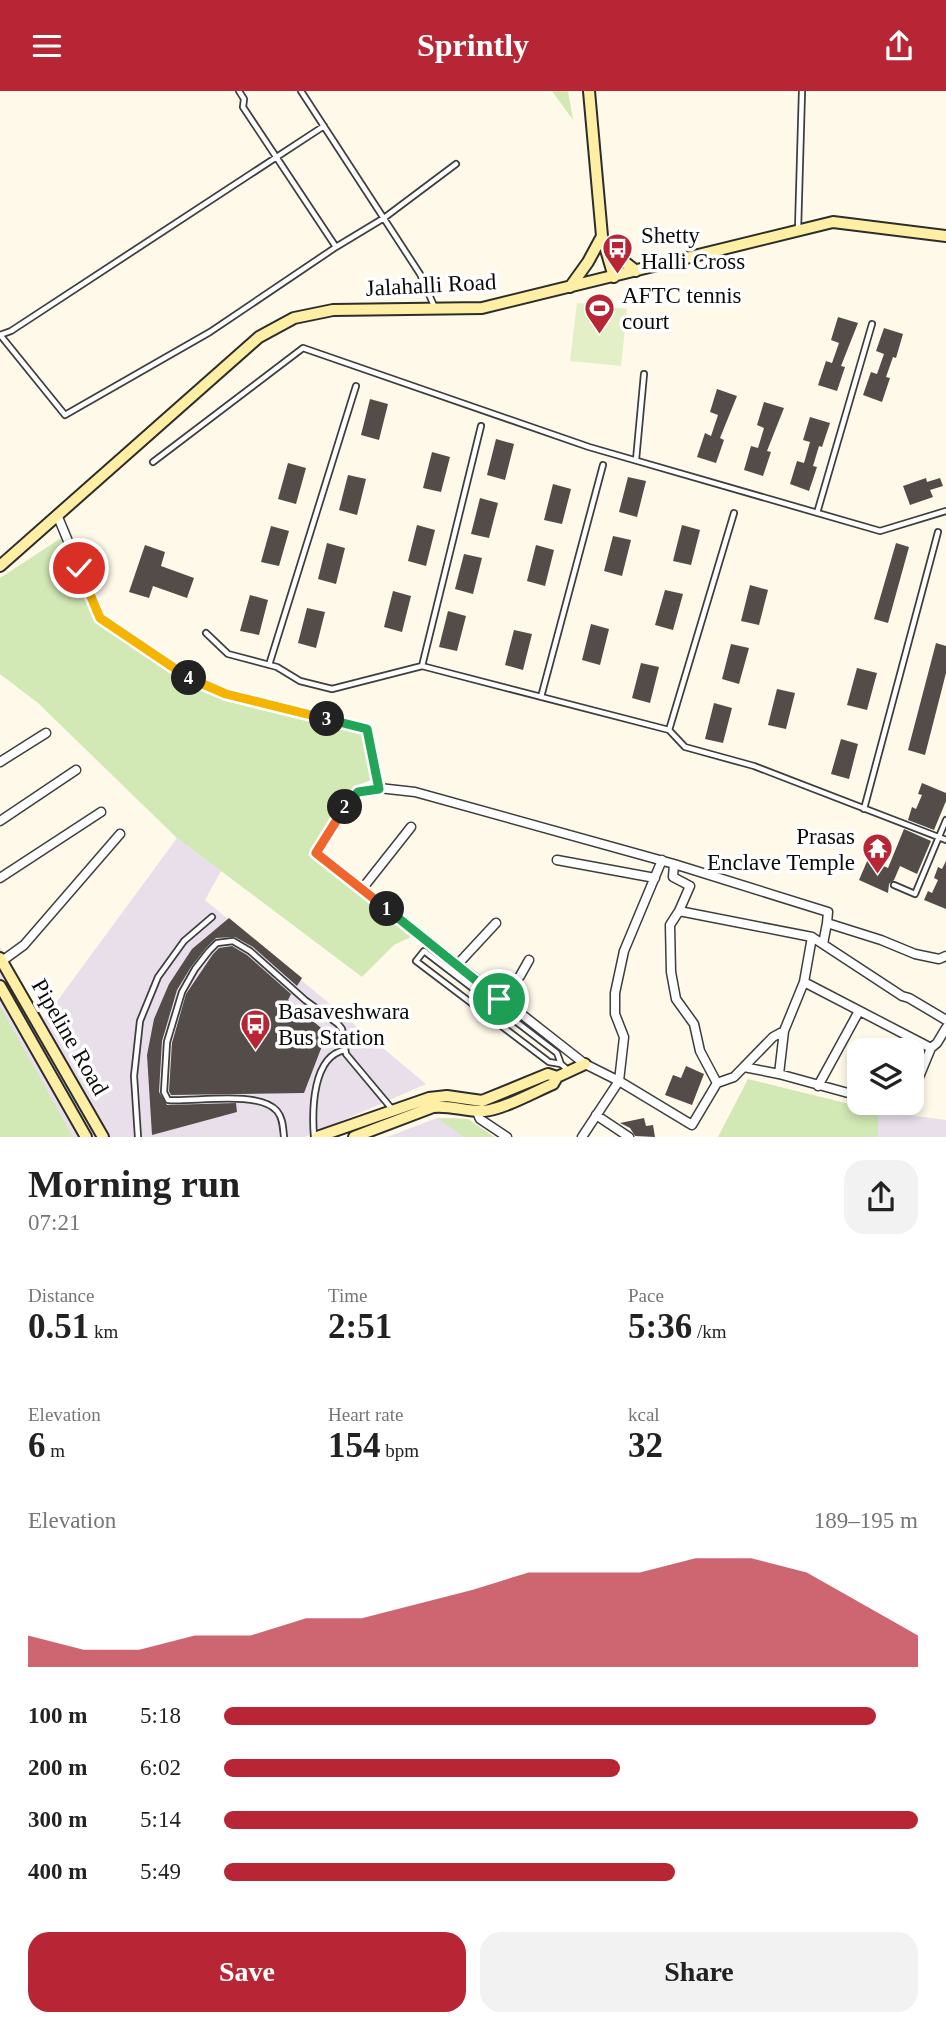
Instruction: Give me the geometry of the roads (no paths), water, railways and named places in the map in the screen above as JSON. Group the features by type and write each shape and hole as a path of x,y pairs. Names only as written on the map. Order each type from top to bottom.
{"main road":[{"path":"589,91 602,236 614,277"},
{"name":"Jalahalli Road","path":"0,566 259,337 294,318 333,310 482,308 833,222 946,236"},
{"path":"570,287 602,236"},
{"path":"607,248 636,271"},
{"name":"Pipeline Road","path":"1,960 103,1137"},
{"name":"Pipeline Road","path":"0,986 86,1137"},
{"path":"354,1137 433,1107 475,1106 548,1074 557,1077 566,1067 585,1064"},
{"path":"315,1137 438,1096 475,1106"}],"street":[{"path":"58,517 100,618 186,677 226,694 367,729 379,789"},
{"path":"0,762 46,733"},
{"path":"0,821 76,770"},
{"path":"784,1031 773,1037 734,1077 717,1083 692,1125 585,1064 316,853 350,797 358,792 379,789 415,792 662,860 828,912 823,944"},
{"path":"0,878 101,812"},
{"path":"362,889 411,827"},
{"path":"1,960 24,945 120,834"},
{"path":"557,860 655,878"},
{"path":"582,1137 619,1081 624,1037 615,1014 615,993 624,951 662,860"},
{"path":"674,864 673,877 690,885 670,925 671,972 676,999 694,1024 700,1051 717,1083"},
{"path":"679,911 812,937 902,996 909,997 946,1020"},
{"path":"457,965 496,923"},
{"path":"827,923 915,954 939,959 946,956"},
{"path":"779,1074 784,1031 804,982 812,937"},
{"path":"499,999 520,977 529,960"},
{"path":"804,982 931,1048"},
{"path":"818,1086 859,1011"},
{"path":"924,1065 931,1048 946,1028"},
{"path":"744,1067 847,1093"},
{"path":"475,1106 480,1119 507,1137"},
{"path":"596,1115 629,1137"}],"lane":[{"path":"239,91 244,99 243,107 336,247"},
{"path":"301,91 420,274 435,309"},
{"path":"798,230 802,91"},
{"path":"324,126 11,331 0,335 65,415 210,332 384,218 456,164"},
{"path":"817,513 872,324"},
{"path":"153,462 303,348 589,447 880,531 946,511"},
{"path":"636,460 644,375"},
{"path":"269,665 356,386"},
{"path":"422,666 481,426"},
{"path":"541,697 603,465"},
{"path":"669,730 734,513"},
{"path":"864,809 938,533"},
{"path":"206,633 228,654 269,665 300,681 332,689 422,666 669,730 685,747 754,766 946,840"},
{"path":"894,885 915,894 946,820"},
{"path":"138,1137 134,1076 140,1021 158,977 184,941 212,916"},
{"path":"284,1137 282,1119 270,1104 229,1097 168,1100 164,1092 167,1042 182,992 195,969 217,943 233,941 241,944 305,1000 338,1024 344,1035 349,1059 393,1110"},
{"path":"424,951 557,1053 566,1067 549,1062 416,961 424,951"},
{"path":"315,1137 312,1113 319,1077 329,1057 345,1050"}],"place":[{"name":"Shetty Halli Cross","path":"618,275"},
{"name":"AFTC tennis court","path":"599,335"},
{"name":"Prasas Enclave Temple","path":"878,876"},
{"name":"Basaveshwara Bus Station","path":"255,1051"}]}
